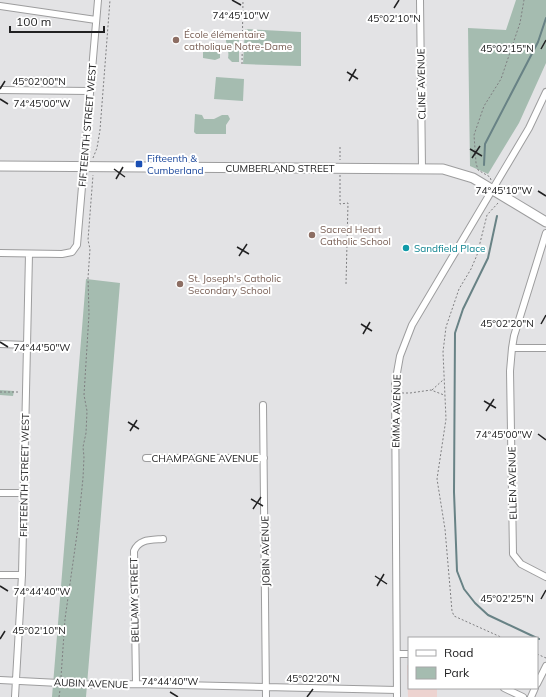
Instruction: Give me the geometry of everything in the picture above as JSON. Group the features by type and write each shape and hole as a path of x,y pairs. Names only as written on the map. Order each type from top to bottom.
{"street":[{"path":"9,0 9,7"},
{"name":"FIFTEENTH STREET WEST","path":"14,697 22,576 29,254 62,254 72,252 77,245 98,0"},
{"name":"CLINE AVENUE","path":"420,0 422,168"},
{"path":"0,6 96,20"},
{"path":"0,90 90,91"},
{"name":"EMMA AVENUE","path":"397,697 398,654 395,392 398,365 409,331 529,128 546,92"},
{"name":"CUMBERLAND STREET","path":"0,166 443,169 473,178 546,222"},
{"name":"ELLEN AVENUE","path":"546,233 514,336 510,371 514,554 521,564 546,577"},
{"path":"0,253 29,254"},
{"path":"0,344 27,345"},
{"path":"512,348 546,348"},
{"name":"JOBIN AVENUE","path":"263,406 266,697"},
{"name":"CHAMPAGNE AVENUE","path":"146,458 264,458"},
{"path":"0,493 23,493"},
{"name":"BELLAMY STREET","path":"136,684 134,551 136,545 144,541 163,539"},
{"path":"0,575 22,576"},
{"path":"398,654 408,654"},
{"path":"538,682 546,666"},
{"name":"AUBIN AVENUE","path":"0,680 99,685 136,684 397,690"},
{"path":"506,689 524,697"}],"path":[{"path":"59,697 65,619 81,492 84,457 83,447 86,433 87,411 84,395 90,314 88,278 90,249 88,240 94,166 93,158 98,143 102,120 110,0"},
{"path":"242,64 243,0"},
{"path":"493,189 490,177 478,170 474,135 484,106 501,79 520,23 524,0"},
{"path":"340,147 340,204 348,203 346,284"},
{"path":"499,201 487,215 477,255 471,269 459,289 446,327 442,352 446,419 437,479 444,529 452,611 454,616 501,637"},
{"path":"431,390 444,380"},
{"path":"395,392 410,393 431,390 445,395"},
{"path":"0,392 26,392"}],"shaded area":[{"path":"407,665 408,689 437,689 437,697 408,697"}],"green space":[{"path":"516,0 546,0 546,63 519,123 488,174 470,166 468,28 506,30"},
{"path":"245,29 301,32 301,66 243,64"},
{"path":"226,33 239,35 239,62 232,62 228,58"},
{"path":"212,51 220,53 220,58 215,60 203,58 203,52"},
{"path":"216,77 244,79 243,101 214,99"},
{"path":"195,114 202,115 204,119 214,119 222,115 228,115 230,119 226,125 226,134 196,134 194,132"},
{"path":"86,279 120,283 86,697 52,697"},
{"path":"0,390 14,391 13,396 0,395"}],"waterway":[{"path":"484,165 485,144 538,42 546,18"},
{"path":"497,216 488,258 463,309 455,333 454,492 457,571 464,589 475,603 488,615 535,637"}],"place":[{"name":"École élémentaire catholique Notre-Dame","path":"176,40"},
{"name":"Fifteenth & Cumberland","path":"139,164"},
{"name":"Sacred Heart Catholic School","path":"312,235"},
{"name":"Sandfield Place","path":"406,248"},
{"name":"St. Joseph's Catholic Secondary School","path":"180,284"}]}
